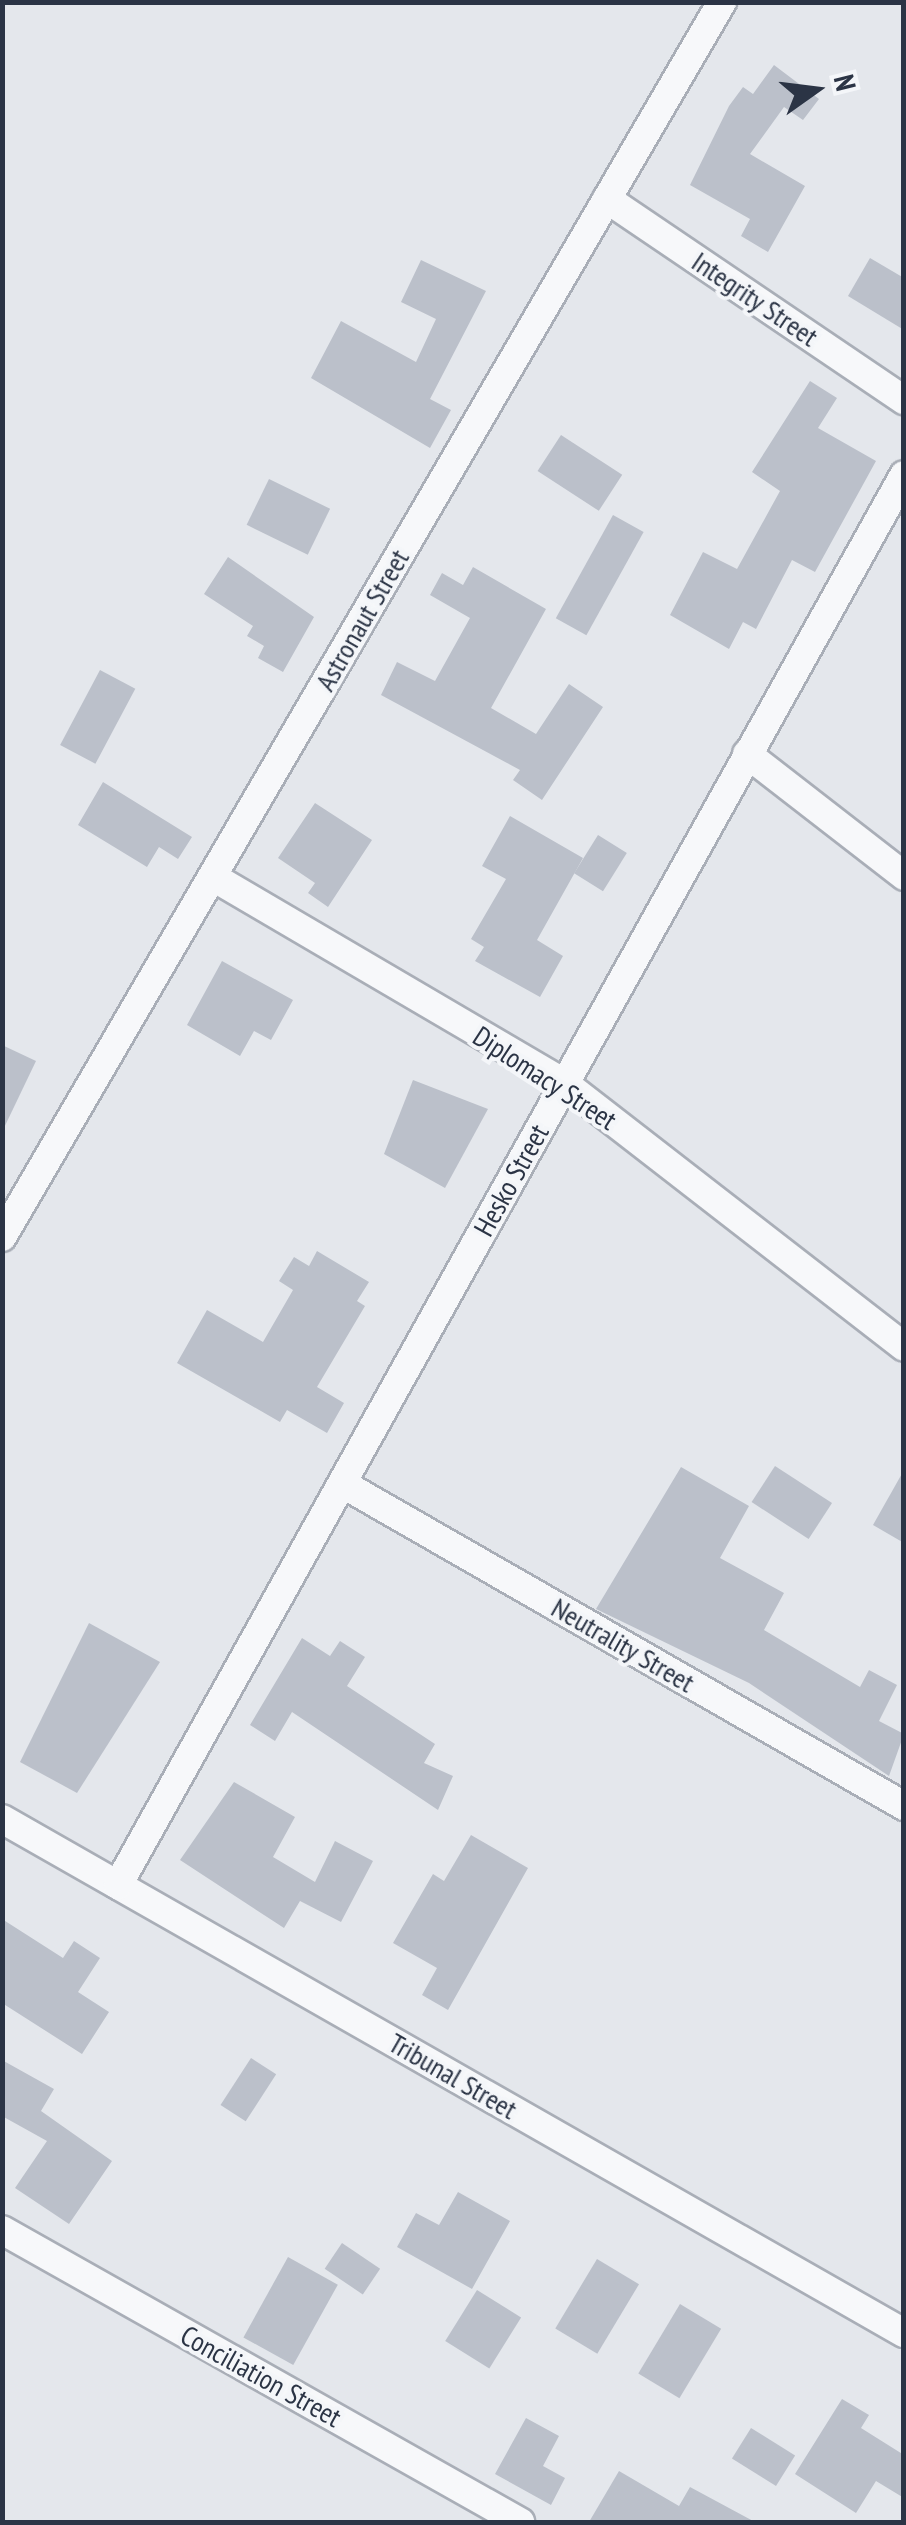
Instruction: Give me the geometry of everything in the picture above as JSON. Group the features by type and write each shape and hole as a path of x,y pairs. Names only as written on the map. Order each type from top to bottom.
{"street":[{"name":"Astronaut Street","path":"2,1238 722,2"},
{"name":"Integrity Street","path":"607,198 904,400"},
{"name":"Hesko Street","path":"118,1885 904,475"},
{"path":"747,754 904,876"},
{"name":"Diplomacy Street","path":"213,877 564,1083 904,1347"},
{"name":"Neutrality Street","path":"343,1484 904,1806"},
{"name":"Tribunal Street","path":"2,1820 904,2333"},
{"name":"Conciliation Street","path":"2,2230 520,2522"}],"building":[{"path":"774,65 819,99 803,120 784,107 750,154 805,186 768,252 741,236 750,219 690,185 729,106 743,87 753,94"},
{"path":"870,258 904,278 904,330 848,296"},
{"path":"421,260 486,291 430,399 451,410 430,448 311,378 341,321 416,362 436,319 401,302"},
{"path":"810,381 837,398 818,428 876,461 815,572 792,560 756,629 743,622 729,649 670,615 703,552 737,569 780,491 752,472"},
{"path":"561,435 622,475 599,511 538,471"},
{"path":"269,479 330,509 308,555 247,525"},
{"path":"613,515 644,532 586,635 556,618"},
{"path":"228,557 314,617 283,672 258,658 264,646 247,636 253,626 204,594"},
{"path":"473,567 546,609 491,708 536,734 569,684 603,707 542,800 513,780 520,770 381,695 397,662 435,681 470,618 430,595 442,573 463,585"},
{"path":"100,670 135,689 95,764 60,745"},
{"path":"103,782 192,837 178,859 159,847 147,867 78,825"},
{"path":"315,803 372,840 328,907 308,893 315,883 278,858"},
{"path":"510,816 583,858 537,940 563,956 540,997 475,961 484,947 471,939 506,879 482,866"},
{"path":"598,835 627,853 603,891 574,873"},
{"path":"222,961 293,1000 271,1040 254,1031 240,1056 187,1025"},
{"path":"2,1045 36,1061 2,1132"},
{"path":"413,1080 488,1109 445,1188 384,1154"},
{"path":"317,1251 369,1282 357,1301 365,1306 317,1387 344,1403 327,1433 287,1410 280,1422 177,1363 207,1310 263,1342 293,1290 279,1281 294,1257 309,1266"},
{"path":"775,1466 832,1503 809,1539 752,1502"},
{"path":"681,1467 749,1506 720,1558 784,1593 764,1630 860,1687 869,1670 897,1685 879,1721 904,1734 889,1776 749,1683 596,1609"},
{"path":"904,1470 904,1543 873,1525"},
{"path":"89,1623 160,1662 77,1793 20,1762"},
{"path":"302,1638 330,1656 340,1641 365,1657 347,1686 435,1744 424,1763 453,1776 438,1810 292,1712 275,1741 250,1725"},
{"path":"234,1782 295,1817 273,1857 315,1882 335,1841 373,1861 341,1922 300,1901 284,1928 180,1860"},
{"path":"471,1835 528,1868 448,2010 422,1995 437,1968 393,1943 433,1874 444,1881"},
{"path":"2,1919 63,1958 74,1941 100,1958 78,1992 109,2012 82,2054 2,2003"},
{"path":"251,2058 276,2074 246,2121 221,2105"},
{"path":"2,2060 54,2089 41,2111 112,2161 69,2224 15,2188 47,2141 2,2116"},
{"path":"458,2192 510,2221 472,2289 397,2247 416,2213 439,2225"},
{"path":"342,2243 380,2269 363,2294 325,2269"},
{"path":"288,2257 338,2285 293,2365 243,2337"},
{"path":"597,2259 639,2284 597,2354 555,2328"},
{"path":"477,2290 521,2318 489,2368 445,2341"},
{"path":"680,2304 721,2329 679,2398 638,2373"},
{"path":"842,2399 869,2415 861,2428 904,2455 904,2498 876,2481 856,2513 795,2474"},
{"path":"526,2418 559,2436 543,2466 565,2478 551,2505 495,2474"},
{"path":"751,2428 795,2456 776,2486 732,2459"},
{"path":"619,2471 679,2506 690,2487 755,2522 589,2522"}]}
